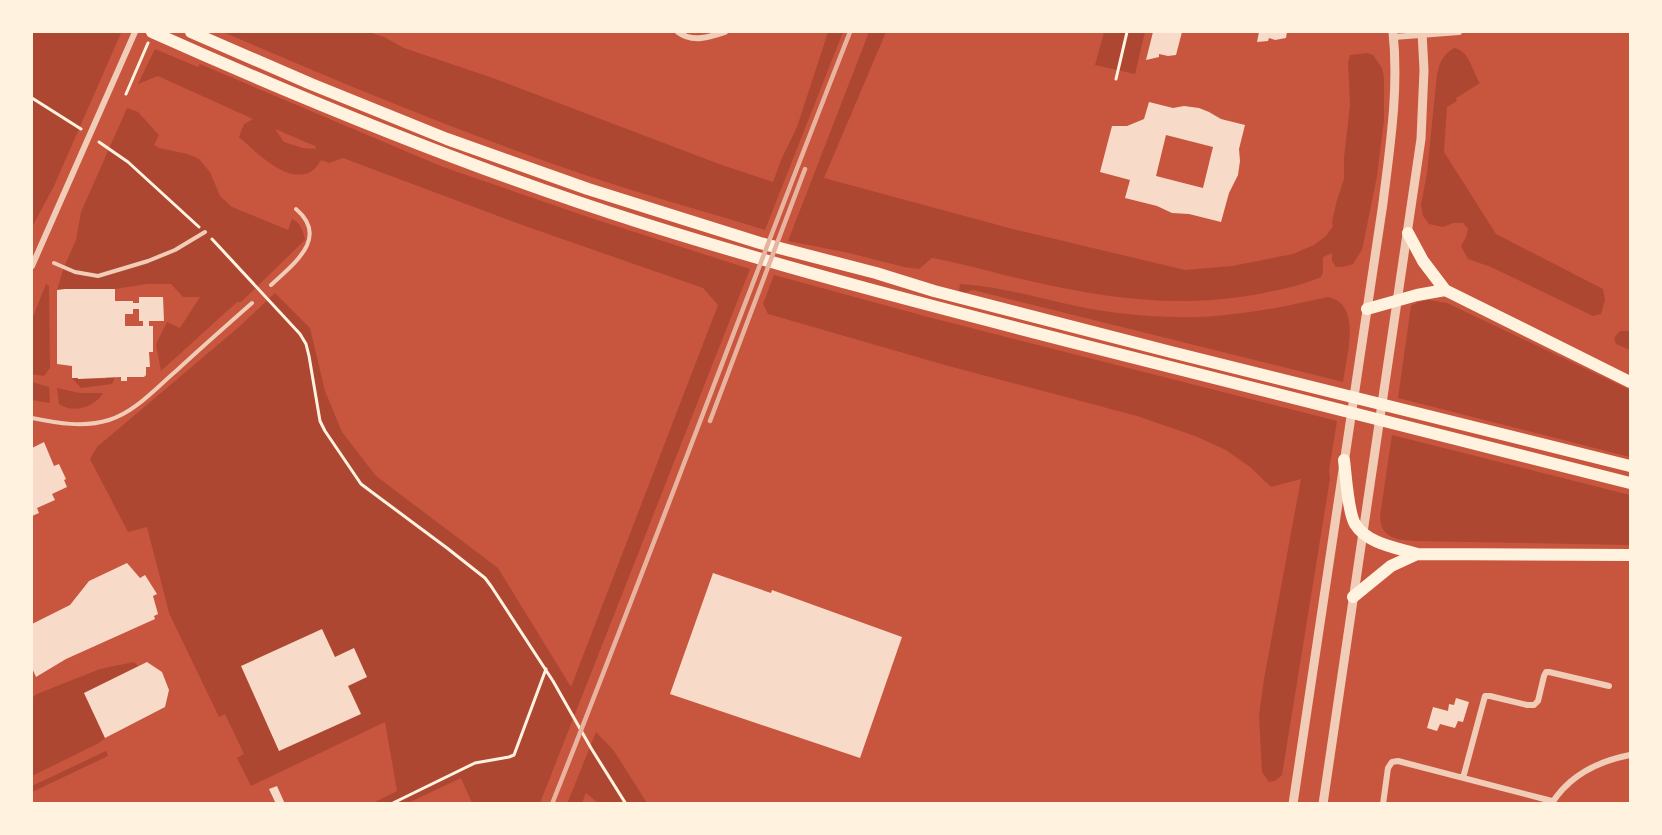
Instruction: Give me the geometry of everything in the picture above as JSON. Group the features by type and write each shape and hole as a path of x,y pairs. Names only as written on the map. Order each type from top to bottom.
{"highway":[{"path":"191,32 447,139 588,189 760,243 1127,341 1630,466"},
{"path":"151,36 441,153 653,227 762,260 1630,483"},
{"path":"1408,233 1423,261 1444,290 1630,382"},
{"path":"1367,309 1444,290"},
{"path":"1344,460 1354,524 1363,533 1381,543 1418,554 1630,555"},
{"path":"1353,597 1391,566 1418,554"}],"street":[{"path":"32,266 135,32"},
{"path":"678,32 684,37 706,38 725,32"},
{"path":"1293,804 1392,130 1394,34 1459,32"},
{"path":"1323,804 1421,139 1424,70 1422,33"},
{"path":"1463,778 1485,696 1534,705 1538,701 1546,672 1609,686"},
{"path":"1383,804 1388,768 1392,762 1398,761 1552,802 1584,771 1601,762 1630,755"}],"lane":[{"path":"271,285 297,259 309,242 310,232 306,220 296,209"},
{"path":"54,263 75,272 98,276 175,250 205,232"},
{"path":"32,418 80,425 99,423 121,415 155,389 252,303"}],"path":[{"path":"1116,79 1127,32"},
{"path":"126,94 151,36"},
{"path":"32,98 86,133"},
{"path":"94,139 128,162 205,232 300,334 306,344 320,421 361,484 484,578 491,586 546,669 626,804"},
{"path":"391,804 475,763 514,754 546,669"}],"shaded area":[{"path":"32,32 121,33 54,186 32,227"},
{"path":"223,32 368,32 384,37 404,48 490,77 719,164 773,182 797,127 828,32 843,32 765,230 544,161 360,90"},
{"path":"869,32 886,32 824,178 1009,228 1185,270 1232,266 1293,254 1314,245 1326,236 1333,226 1337,200 1344,179 1350,105 1348,62 1350,55 1367,53 1373,55 1382,68 1384,77 1384,120 1377,176 1362,250 1353,264 1343,267 1336,267 1332,261 1332,253 1323,257 1321,277 1293,286 1234,298 1175,301 1088,293 932,258 919,269 904,267 788,241"},
{"path":"1104,32 1145,32 1135,74 1095,65"},
{"path":"1454,48 1467,57 1480,83 1456,98 1457,101 1447,107 1444,152 1496,234 1603,289 1605,300 1601,314 1593,316 1491,267 1468,259 1461,246 1468,229 1463,223 1453,223 1443,227 1429,224 1423,216 1421,205 1427,173 1437,74 1442,59"},
{"path":"155,49 198,67 200,64 443,167 750,269 540,803 472,803 461,778 408,803 373,803 397,791 385,722 251,786 237,758 244,754 225,714 219,717 169,613 147,527 128,532 90,459 97,447 240,326 275,293 310,328 325,391 342,432 376,476 498,568 571,687 718,305 703,288 525,226 343,158 329,163 321,160 308,173 299,175 290,173 271,164 239,137 244,124 253,119 158,76 138,84","holes":["275,129 315,146 316,149 303,148 284,142"]},
{"path":"127,108 138,112 159,135 154,145 199,159 210,172 220,196 232,207 288,230 292,219 300,225 305,240 241,302 237,302 161,371 156,344 167,322 180,328 200,297 183,297 171,284 147,284 115,289 57,290 76,240 81,212"},
{"path":"774,275 928,317 1337,421 1329,470 1330,479 1282,775 1275,781 1269,782 1262,772 1259,716 1301,479 1271,487 1250,467 1226,450 1195,436 1137,416 945,365 768,314 763,304"},
{"path":"46,284 49,286 50,368 44,376 32,374 32,319"},
{"path":"960,284 1000,289 1098,310 1164,317 1253,312 1328,297 1339,302 1346,310 1349,321 1349,346 1343,382 973,290 964,293 959,291"},
{"path":"1429,300 1447,303 1630,390 1630,457 1398,398 1411,306"},
{"path":"1620,331 1630,331 1630,350 1616,344 1614,338"},
{"path":"106,377 115,377 112,384 81,388 72,378 106,379"},
{"path":"32,382 49,387 50,403 32,400"},
{"path":"57,388 80,393 103,393 95,402 77,409 59,404"},
{"path":"1392,435 1630,495 1630,545 1415,541 1391,536 1383,529 1380,516"},
{"path":"134,662 138,666 84,693 105,738 32,776 32,698 100,669"},
{"path":"596,732 614,751 647,803 598,803 586,793 582,803 567,804"},
{"path":"106,751 108,756 32,792 32,786"}],"building":[{"path":"1153,32 1182,32 1176,55 1159,54 1159,57 1146,60"},
{"path":"1259,32 1287,32 1286,38 1275,40 1269,38 1268,41 1257,42"},
{"path":"1149,102 1173,108 1184,106 1199,108 1221,119 1245,125 1239,149 1238,175 1229,193 1221,222 1189,214 1172,213 1157,206 1125,198 1130,180 1100,172 1112,126 1127,126 1144,119","holes":["1166,135 1213,147 1203,188 1156,176"]},
{"path":"115,289 115,301 133,301 133,303 139,303 139,297 163,297 164,321 149,321 149,326 153,326 153,352 149,352 150,367 146,367 146,375 127,377 127,381 121,381 121,377 78,379 72,378 72,366 57,364 57,290","holes":["133,309 139,309 139,321 143,321 143,326 125,326 125,314 133,314"]},
{"path":"44,442 54,466 59,464 67,487 52,494 55,500 37,508 39,513 32,516 32,448"},
{"path":"127,563 140,578 145,575 157,594 153,596 158,614 154,616 155,619 66,659 36,677 32,668 32,624 70,605 89,581"},
{"path":"713,573 771,593 772,590 902,637 860,758 670,694"},
{"path":"322,629 335,657 354,648 367,677 348,686 361,714 279,751 241,666"},
{"path":"147,662 162,672 169,690 165,707 105,738 84,693"},
{"path":"1456,698 1469,702 1463,722 1458,721 1455,728 1440,724 1437,731 1427,728 1433,707 1448,711 1449,704 1454,705"},
{"path":"277,786 285,804 276,804 269,789"}],"railway":[{"path":"552,804 850,32"},
{"path":"710,421 805,169"}]}
